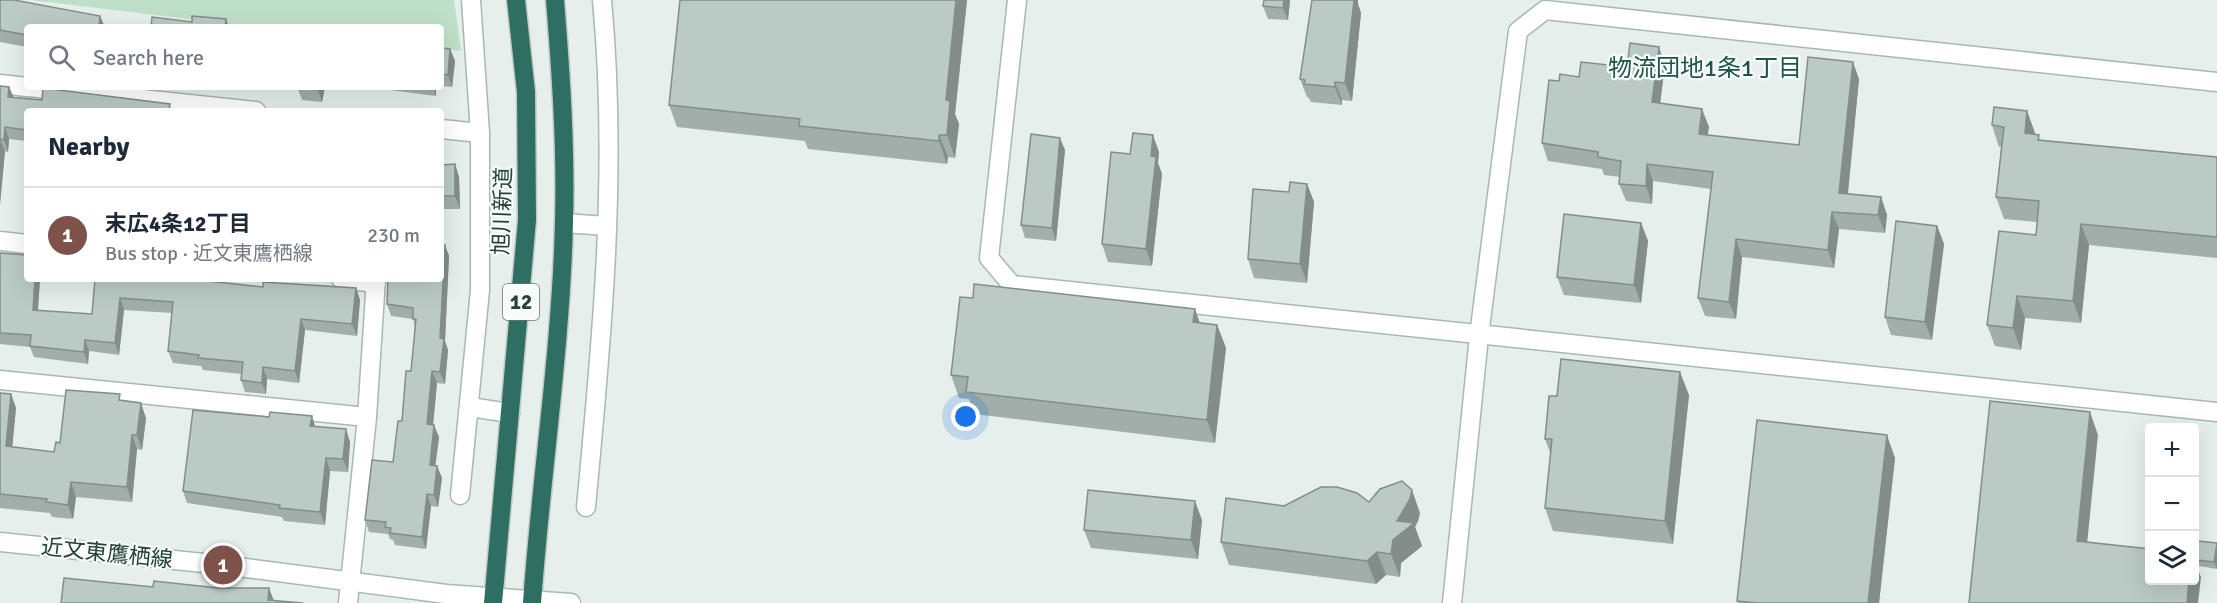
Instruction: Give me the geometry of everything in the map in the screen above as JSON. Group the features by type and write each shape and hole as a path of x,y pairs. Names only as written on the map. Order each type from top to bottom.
{"highway":[{"name":"旭川新道","path":"494,600 527,220 526,92 516,0"},
{"name":"12","path":"532,601 560,301 564,223 565,147 555,0"}],"street":[{"path":"460,495 480,290 480,133 471,0"},
{"path":"586,507 602,341 607,226 607,58 602,0"},
{"path":"1017,0 989,258 1012,285 2217,412"},
{"path":"1452,603 1479,336 1518,31 1545,10 2217,82"},
{"path":"0,84 24,87"},
{"path":"56,90 228,108"},
{"path":"444,129 480,133"},
{"path":"564,223 607,226"},
{"path":"0,241 24,244"},
{"path":"348,603 367,417 376,282"},
{"path":"0,380 367,417"},
{"path":"470,407 510,413"},
{"name":"近文東鷹栖線","path":"0,542 350,580 494,600 572,603"}],"green space":[{"path":"30,0 454,0 461,51 444,49 444,24 232,24"}],"building":[{"path":"0,0 14,0 100,16 99,24 24,24 24,34 0,30"},
{"path":"680,0 956,0 946,100 950,101 947,135 939,135 939,141 799,126 800,119 669,105"},
{"path":"1264,0 1284,0 1283,8 1263,6"},
{"path":"1312,0 1354,0 1345,83 1335,82 1335,87 1304,84 1305,80 1300,79"},
{"path":"192,16 226,19 225,24 151,24 152,17 192,22"},
{"path":"1630,43 1659,47 1652,102 1702,109 1699,134 1799,145 1808,57 1853,62 1839,193 1881,197 1878,215 1832,212 1828,250 1736,239 1729,302 1698,298 1713,172 1647,164 1646,186 1619,184 1621,161 1598,157 1598,152 1542,143 1549,80 1559,81 1560,74 1579,77 1581,62 1627,67"},
{"path":"444,48 450,49 448,75 444,74"},
{"path":"0,86 9,87 8,97 42,100 43,90 59,90 170,104 169,108 24,108 24,130 5,127 4,140 0,139"},
{"path":"1994,107 2027,111 2025,133 2039,135 2038,140 2217,157 2217,237 2081,224 2073,301 2017,296 2013,328 1987,325 1999,231 2036,235 2039,201 1996,197 2004,127 1992,125"},
{"path":"1133,133 1153,135 1151,156 1156,157 1146,249 1102,244 1111,152 1130,154"},
{"path":"1031,134 1060,138 1052,228 1021,225"},
{"path":"455,164 455,196 444,196 444,165"},
{"path":"1290,182 1307,184 1300,264 1248,259 1253,189 1289,192"},
{"path":"1564,214 1641,223 1634,285 1557,277"},
{"path":"1896,221 1937,226 1925,322 1885,317"},
{"path":"0,253 24,255 24,282 35,282 33,310 92,314 95,282 217,282 263,287 263,282 356,288 352,324 301,319 295,371 263,367 262,383 241,380 243,362 198,358 199,355 168,351 173,302 120,298 115,343 85,340 84,352 30,346 31,335 0,333"},
{"path":"388,282 443,282 440,338 444,339 440,372 432,371 427,424 434,425 430,465 437,466 434,495 427,494 422,537 390,533 391,528 385,527 386,522 365,520 372,460 393,462 398,421 402,421 406,371 411,371 416,319 413,319 413,308 387,304"},
{"path":"974,284 1195,309 1193,322 1217,325 1207,420 966,392 968,377 951,375 960,297 973,298"},
{"path":"1561,359 1680,372 1665,521 1545,508 1552,439 1545,439 1549,396 1557,396"},
{"path":"66,390 120,394 119,400 141,403 137,435 132,435 127,487 71,482 68,505 46,502 47,499 0,494 0,393 11,394 6,446 54,452 56,442 60,443"},
{"path":"1990,401 2090,412 2077,541 2145,548 2145,585 2189,585 2187,603 1969,603"},
{"path":"193,410 269,417 270,412 312,416 310,426 346,429 343,459 326,458 320,512 279,508 280,505 183,491"},
{"path":"1757,420 1887,435 1868,603 1737,601"},
{"path":"1402,481 1412,490 1410,499 1397,521 1414,523 1393,540 1391,554 1377,552 1367,561 1221,542 1226,498 1284,506 1321,487 1337,487 1357,493 1369,502 1380,489"},
{"path":"1088,490 1195,501 1191,540 1084,530"},
{"path":"2199,541 2217,543 2214,562 2199,560"},
{"path":"64,578 153,587 154,581 218,588 269,588 268,600 303,603 61,603"}],"place":[{"name":"末広4条12丁目","path":"223,565"}],"district":[{"name":"物流団地1条1丁目","path":"1705,68"}]}
